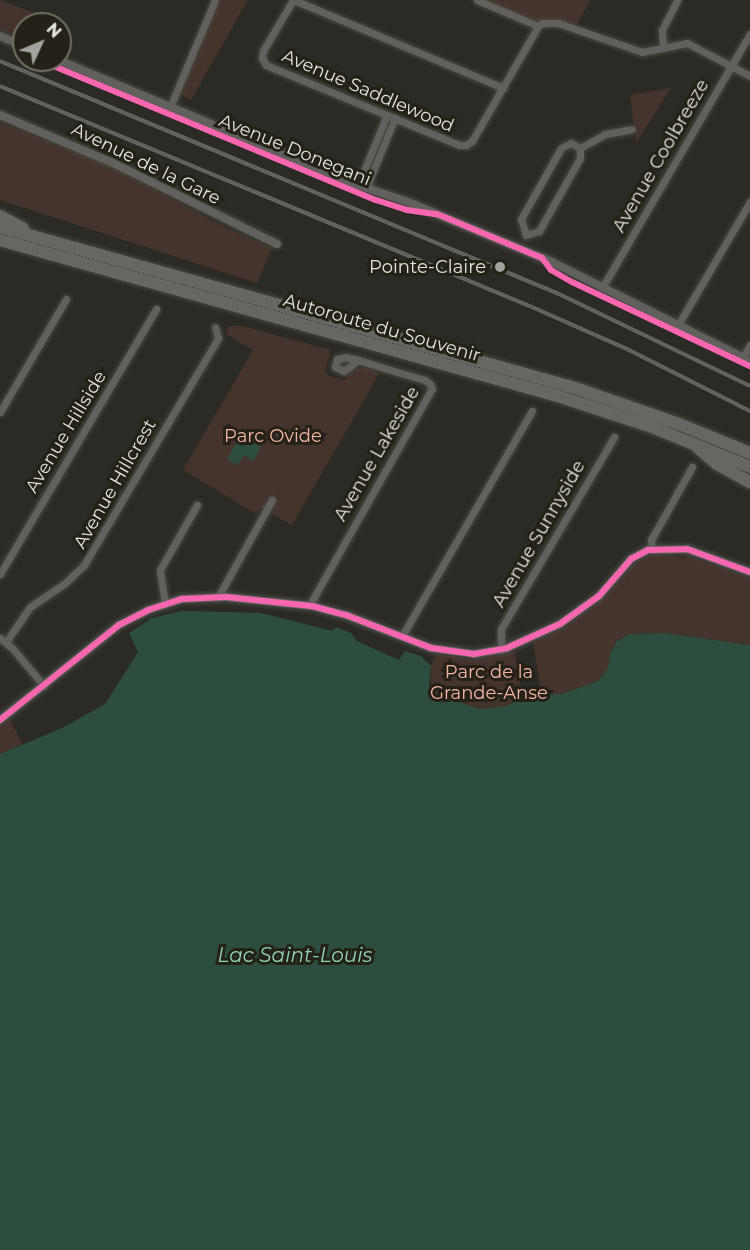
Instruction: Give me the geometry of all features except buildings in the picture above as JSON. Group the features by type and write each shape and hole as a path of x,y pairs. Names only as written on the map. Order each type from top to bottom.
{"highway":[{"path":"0,216 51,242"},
{"name":"Autoroute du Souvenir","path":"0,227 575,388 679,424 750,453"},
{"name":"Autoroute du Souvenir","path":"0,240 561,397 691,442 750,466"},
{"path":"691,442 717,464 750,482"}],"street":[{"path":"170,107 215,0"},
{"path":"293,0 503,88"},
{"name":"Avenue Saddlewood","path":"293,0 263,51 262,58 266,65 459,145 466,145 472,141 538,26"},
{"path":"477,0 538,26 542,23 558,23 642,51 687,43 750,76"},
{"path":"663,46 662,30 677,0"},
{"name":"Avenue Coolbreeze","path":"602,288 750,34"},
{"name":"Avenue Donegani","path":"72,66 362,187 408,202 520,249 747,359"},
{"name":"Avenue de la Gare","path":"0,115 129,171 277,244"},
{"path":"362,187 387,115"},
{"path":"362,187 395,118"},
{"path":"580,148 605,134 632,129"},
{"path":"520,249 526,235 521,219 561,148 571,143 580,148"},
{"path":"526,235 538,231 580,158 580,148"},
{"path":"678,325 750,202"},
{"path":"0,412 66,299"},
{"name":"Avenue Hillside","path":"0,574 156,309"},
{"name":"Avenue Hillcrest","path":"3,640 30,607 71,579 84,566 218,338 215,327"},
{"path":"747,359 750,345"},
{"name":"Avenue Lakeside","path":"309,606 432,388 425,380 358,360"},
{"path":"402,636 532,411"},
{"name":"Avenue Sunnyside","path":"501,650 501,629 614,436"},
{"path":"652,549 651,540 692,467"},
{"path":"218,597 272,500"},
{"path":"165,603 160,570 197,505"},
{"path":"0,720 119,626 140,613 165,603 190,598 218,597 309,606 339,612 432,648 462,654 501,650 540,635 566,620 599,596 631,559 652,549 687,549 750,572"},
{"path":"3,640 44,686"}],"green space":[{"path":"0,0 32,12 12,12 12,34 0,29"},
{"path":"218,0 248,0 191,100 180,94"},
{"path":"475,0 590,0 575,28 558,23 538,26"},
{"path":"671,88 636,143 630,95"},
{"path":"0,122 115,168 224,227 272,248 257,283 0,200"},
{"name":"Parc Ovide","path":"238,325 331,350 325,371 329,376 345,380 350,370 359,367 369,368 379,374 292,525 261,508 256,514 183,470 253,350 226,334 229,326"},
{"name":"Parc de la Grande-Anse","path":"663,553 685,558 687,555 750,578 750,645 665,633 630,634 617,641 610,654 608,668 598,681 562,694 541,694 533,642 565,626 596,604 630,566 650,554"},
{"name":"Parc de la Grande-Anse","path":"514,649 523,698 516,702 501,708 481,709 464,704 451,696 435,694 431,690 431,666 436,654 471,659"},
{"path":"10,719 22,744 0,754 0,724"}],"water":[{"path":"239,439 249,445 251,441 261,447 253,461 244,455 238,465 227,459"},
{"name":"Lac Saint-Louis","path":"182,611 261,613 332,631 336,627 351,633 357,641 399,660 405,651 421,656 431,666 429,686 435,694 451,696 464,704 481,709 507,706 527,695 562,694 598,681 608,668 610,654 617,641 630,634 665,633 750,645 750,1250 0,1250 0,754 62,728 105,704 138,652 129,633 152,618"}],"railway":[{"path":"0,61 559,294 750,386"},
{"path":"0,86 532,307 629,350 750,411"}],"cycle path":[{"path":"68,72 376,200 407,210 437,214 542,258 551,270 572,282 750,366"},
{"path":"0,720 119,625 148,610 182,599 226,597 312,606 346,615 431,648 474,654 507,648 560,624 599,596 631,559 648,550 687,549 750,572"}],"place":[{"name":"Pointe-Claire","path":"500,267"}]}
